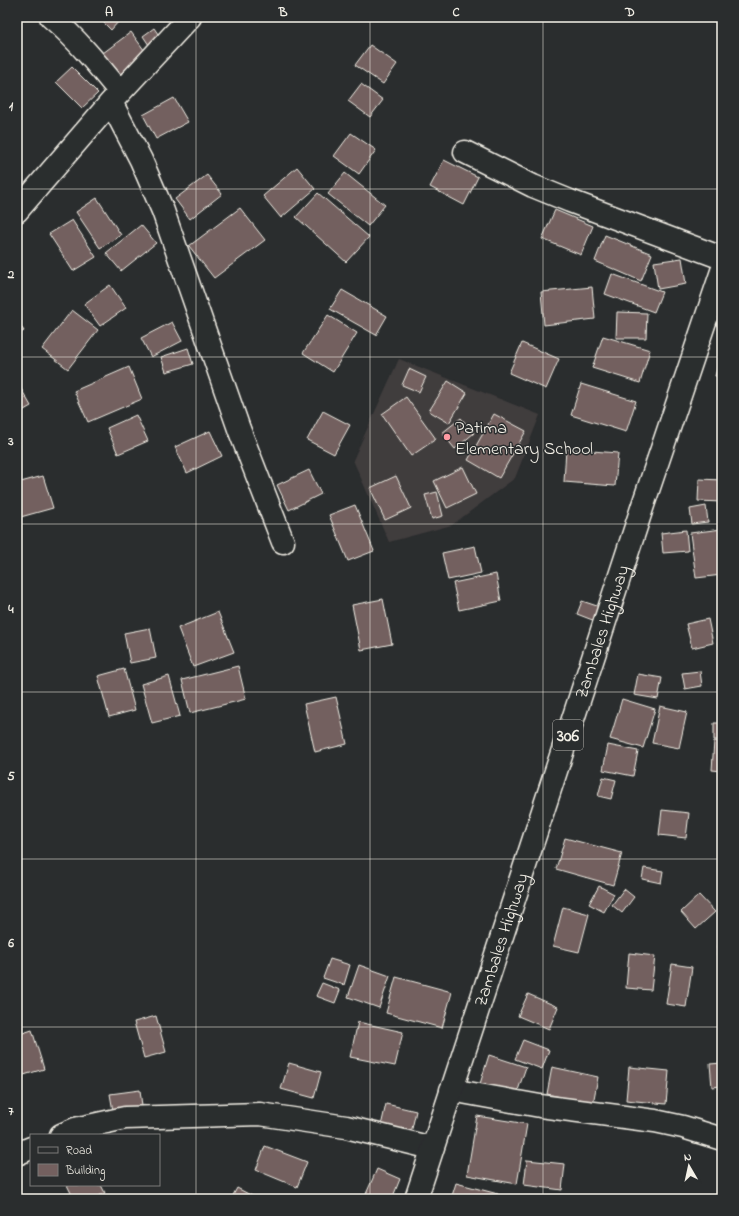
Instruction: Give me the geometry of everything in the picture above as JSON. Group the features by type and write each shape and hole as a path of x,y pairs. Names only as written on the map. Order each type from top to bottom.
{"street":[{"path":"51,17 87,51 115,97 163,212 239,429 283,542"},
{"path":"17,211 115,97 190,17"},
{"path":"465,152 533,186 722,258"},
{"name":"Zambales Highway","path":"416,1199 643,505 722,271"},
{"path":"451,1090 540,1106 655,1121 683,1127 722,1139"},
{"path":"63,1134 75,1129 125,1118 260,1114 346,1127 432,1148"},
{"path":"17,1154 30,1148"}],"shaded area":[{"name":"Patima Elementary School","path":"399,359 540,415 515,478 452,525 389,542 353,460"}],"building":[{"path":"103,17 115,17 119,21 111,30 101,20"},
{"path":"154,28 162,40 151,48 143,36"},
{"path":"131,32 147,54 115,78 99,56"},
{"path":"370,45 397,64 383,84 355,65"},
{"path":"72,67 98,93 82,108 56,82"},
{"path":"361,84 383,100 370,117 348,101"},
{"path":"174,98 188,122 156,139 143,115"},
{"path":"351,133 376,150 359,174 334,156"},
{"path":"444,160 478,177 464,205 430,187"},
{"path":"297,167 315,189 281,218 263,196"},
{"path":"345,173 385,205 368,226 328,194"},
{"path":"207,175 222,194 190,219 175,199"},
{"path":"318,193 369,237 346,262 296,217"},
{"path":"97,198 121,235 100,248 76,212"},
{"path":"240,208 265,240 214,278 189,246"},
{"path":"555,210 593,226 581,255 542,239"},
{"path":"72,220 96,257 73,271 49,234"},
{"path":"141,225 156,243 121,271 106,253"},
{"path":"605,235 652,254 641,281 595,261"},
{"path":"682,258 686,284 658,289 654,262"},
{"path":"612,274 662,292 654,312 605,294"},
{"path":"110,285 126,308 100,326 84,304"},
{"path":"592,287 595,319 544,325 541,292"},
{"path":"342,290 387,316 376,335 330,309"},
{"path":"72,310 98,330 68,369 42,349"},
{"path":"617,312 647,313 646,338 616,338"},
{"path":"328,315 357,333 333,372 303,353"},
{"path":"17,321 24,331 17,335"},
{"path":"172,322 182,341 151,357 141,338"},
{"path":"603,336 650,350 640,383 592,368"},
{"path":"522,343 559,359 546,389 509,373"},
{"path":"188,348 193,364 166,372 161,357"},
{"path":"722,351 722,377 715,376"},
{"path":"129,367 142,399 88,422 74,391"},
{"path":"409,369 426,377 419,392 402,385"},
{"path":"448,381 467,393 449,423 429,411"},
{"path":"581,384 636,401 626,432 571,415"},
{"path":"20,387 31,406 17,414 17,389"},
{"path":"406,397 436,439 411,456 382,414"},
{"path":"323,411 350,425 334,454 307,440"},
{"path":"494,414 526,431 499,478 468,460"},
{"path":"136,415 148,441 118,454 107,428"},
{"path":"461,418 474,433 455,449 442,433"},
{"path":"210,431 222,456 187,473 175,447"},
{"path":"566,449 618,453 615,486 564,482"},
{"path":"463,467 476,494 447,508 434,481"},
{"path":"309,470 321,494 289,510 277,485"},
{"path":"43,476 53,508 17,518 17,483"},
{"path":"396,476 411,508 385,520 370,488"},
{"path":"699,479 722,480 722,502 698,501"},
{"path":"437,492 443,516 432,519 425,495"},
{"path":"355,505 374,551 348,561 329,515"},
{"path":"706,506 708,522 692,524 690,509"},
{"path":"722,529 722,575 696,578 690,533"},
{"path":"686,530 688,551 663,553 661,533"},
{"path":"475,546 481,573 448,580 442,553"},
{"path":"496,574 501,601 459,610 453,583"},
{"path":"383,599 392,644 361,650 352,605"},
{"path":"582,601 600,607 595,621 577,614"},
{"path":"218,612 234,652 193,667 178,628"},
{"path":"708,619 713,643 692,648 686,624"},
{"path":"150,628 156,658 130,663 124,633"},
{"path":"718,633 722,633 722,666 721,666"},
{"path":"238,666 246,699 190,713 182,680"},
{"path":"124,669 135,710 109,717 98,676"},
{"path":"700,671 702,686 685,689 682,673"},
{"path":"638,674 662,678 658,699 634,695"},
{"path":"169,676 180,716 152,723 141,684"},
{"path":"336,697 347,744 315,752 304,704"},
{"path":"622,699 655,709 643,748 610,739"},
{"path":"660,706 687,712 679,748 652,743"},
{"path":"714,723 722,723 722,740 714,740"},
{"path":"714,741 722,742 722,771 712,770"},
{"path":"608,745 638,751 633,776 603,770"},
{"path":"603,777 616,780 611,799 598,796"},
{"path":"662,810 689,813 686,838 659,835"},
{"path":"565,838 622,853 613,885 556,869"},
{"path":"644,868 663,871 661,883 642,879"},
{"path":"599,886 614,894 604,912 589,904"},
{"path":"624,889 634,897 622,913 612,905"},
{"path":"699,895 715,912 696,929 681,912"},
{"path":"563,907 589,914 579,952 553,946"},
{"path":"720,932 722,932 722,955 717,955"},
{"path":"629,953 655,956 651,990 626,988"},
{"path":"330,959 350,965 344,985 323,978"},
{"path":"672,964 692,967 686,1007 666,1004"},
{"path":"359,965 390,976 379,1008 348,997"},
{"path":"396,977 452,992 442,1028 386,1013"},
{"path":"322,983 340,990 335,1003 316,996"},
{"path":"528,994 558,1007 549,1029 518,1016"},
{"path":"156,1016 166,1052 144,1058 134,1022"},
{"path":"358,1022 403,1032 395,1066 350,1057"},
{"path":"32,1030 44,1069 17,1077 17,1035"},
{"path":"523,1040 549,1050 542,1069 515,1059"},
{"path":"489,1055 526,1067 515,1099 479,1087"},
{"path":"289,1063 321,1072 314,1098 281,1089"},
{"path":"722,1063 722,1086 712,1087 710,1064"},
{"path":"552,1067 598,1077 593,1104 547,1094"},
{"path":"629,1067 669,1071 666,1104 626,1100"},
{"path":"140,1090 142,1106 113,1111 110,1094"},
{"path":"386,1104 416,1111 411,1133 381,1126"},
{"path":"477,1116 527,1124 517,1184 467,1175"},
{"path":"265,1146 307,1162 297,1187 256,1170"},
{"path":"527,1160 565,1164 562,1190 524,1185"},
{"path":"377,1169 400,1179 392,1199 377,1199 366,1194"},
{"path":"456,1183 498,1194 497,1199 451,1199"},
{"path":"68,1186 102,1186 105,1193 92,1199 74,1199"},
{"path":"237,1188 258,1199 231,1199"}],"place":[{"name":"Patima Elementary School","path":"447,437"}]}
